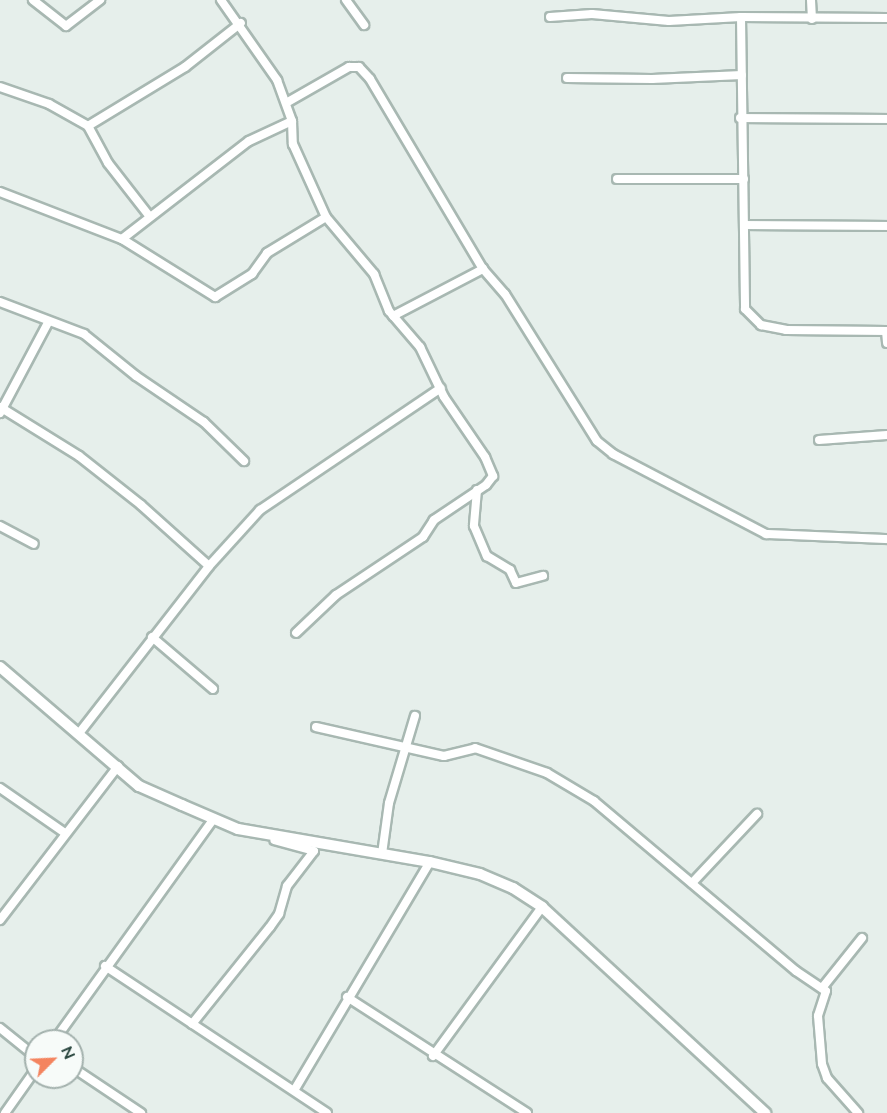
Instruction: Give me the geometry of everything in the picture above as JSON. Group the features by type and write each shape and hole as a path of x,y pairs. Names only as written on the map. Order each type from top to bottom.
{"street":[{"path":"33,0 66,26 100,0"},
{"path":"221,0 241,23 277,80 292,122 293,144 326,217 374,274 393,316 420,347 441,388 485,457 493,477 435,520 423,537 336,595 296,633"},
{"path":"346,0 364,25"},
{"path":"811,0 812,19"},
{"path":"550,17 592,14 669,21 741,17 887,18"},
{"path":"741,17 740,118 746,225 743,300 750,318 761,325 786,330 887,331 887,343"},
{"path":"88,126 185,67 241,23"},
{"path":"286,103 349,67 358,67 370,79 483,269 505,294 597,441 613,454 766,534 887,539"},
{"path":"567,78 652,79 742,75"},
{"path":"0,87 49,104 88,126 108,163 150,217"},
{"path":"740,118 887,119"},
{"path":"122,239 249,141 292,122"},
{"path":"617,178 744,179"},
{"path":"0,192 122,239 215,297 252,274 271,250 326,217"},
{"path":"746,225 887,226"},
{"path":"393,316 483,269"},
{"path":"0,302 84,334 136,376 204,422 244,461"},
{"path":"48,321 1,410 79,456 141,505 209,566"},
{"path":"80,732 209,566 260,510 441,388"},
{"path":"819,440 887,435"},
{"path":"477,490 474,526 487,556 510,570 516,583 543,576"},
{"path":"0,526 34,544"},
{"path":"152,637 213,689"},
{"path":"0,667 80,732 139,786 238,829 314,851 287,886 279,914 270,927 192,1024"},
{"path":"382,854 404,746 415,716"},
{"path":"316,727 444,756 475,748 547,773 594,801 805,978 826,992 818,1016 822,1064 827,1078 858,1113"},
{"path":"0,920 118,766"},
{"path":"0,788 65,833"},
{"path":"692,883 757,813"},
{"path":"62,1029 105,966 214,818"},
{"path":"238,829 430,862 480,874 513,888 542,907 765,1113"},
{"path":"295,1089 347,997 395,926 430,862"},
{"path":"0,902 9,907"},
{"path":"433,1056 542,907"},
{"path":"822,988 862,938"},
{"path":"105,966 295,1089 327,1113"},
{"path":"347,997 433,1056 527,1113"},
{"path":"0,1028 24,1047"},
{"path":"84,1075 141,1113"},
{"path":"5,1113 24,1086"}]}
